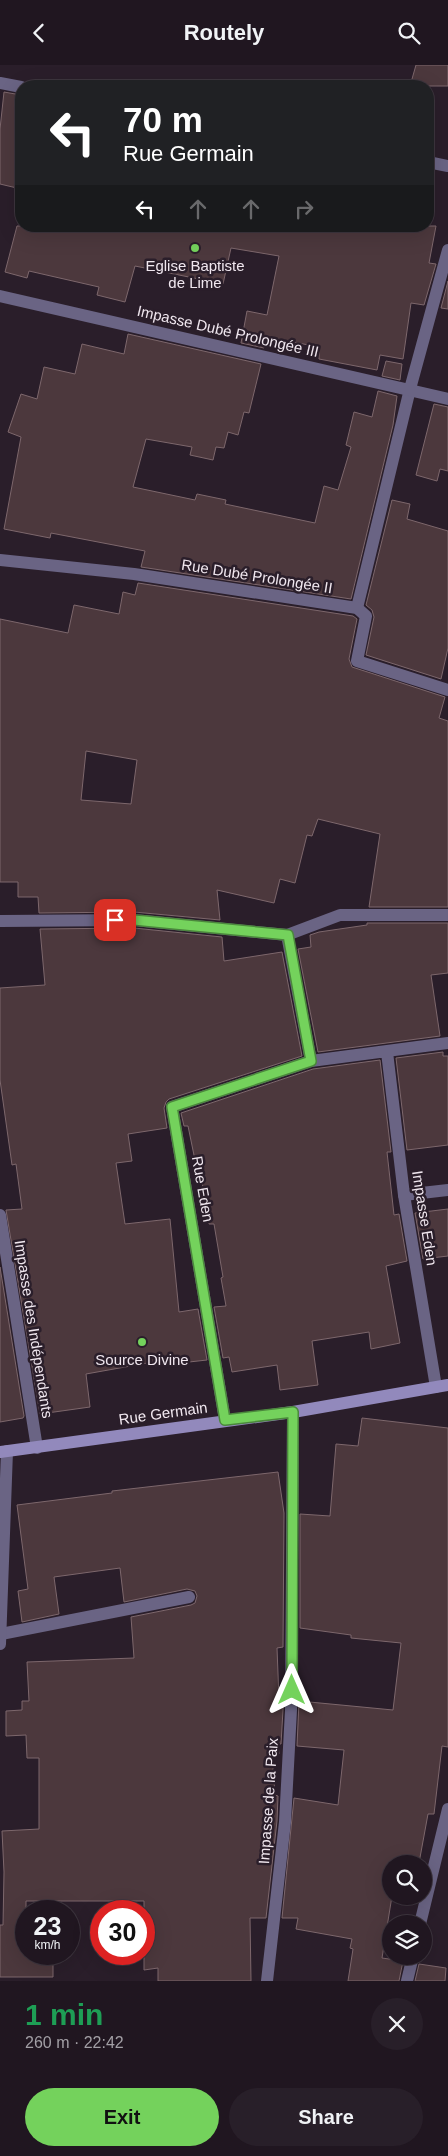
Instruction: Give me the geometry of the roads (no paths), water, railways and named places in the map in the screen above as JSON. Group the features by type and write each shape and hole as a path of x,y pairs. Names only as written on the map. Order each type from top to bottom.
{"street":[{"path":"0,83 15,86"},
{"path":"434,162 448,166"},
{"path":"448,250 410,389 357,608 366,615 358,661 448,690"},
{"name":"Impasse Dubé Prolongée III","path":"0,296 448,399"},
{"name":"Rue Dubé Prolongée II","path":"0,560 134,574 357,608"},
{"path":"0,921 134,920 288,935 340,915 448,915"},
{"path":"288,935 311,1061 387,1053 448,1043"},
{"name":"Impasse Eden","path":"387,1053 404,1195 442,1386"},
{"name":"Rue Eden","path":"225,1420 172,1107 311,1061"},
{"path":"404,1195 448,1190"},
{"name":"Impasse des Indépendants","path":"0,1215 37,1448"},
{"name":"Rue Germain","path":"4,1451 293,1412 442,1386"},
{"name":"Impasse de la Paix","path":"267,1981 285,1822 291,1710 293,1412"},
{"path":"4,1451 0,1639 190,1597"},
{"path":"422,1915 448,1809"},
{"path":"407,1981 411,1965"}],"place":[{"name":"Eglise Baptiste de Lime","path":"195,248"},
{"name":"Source Divine","path":"142,1342"}]}
